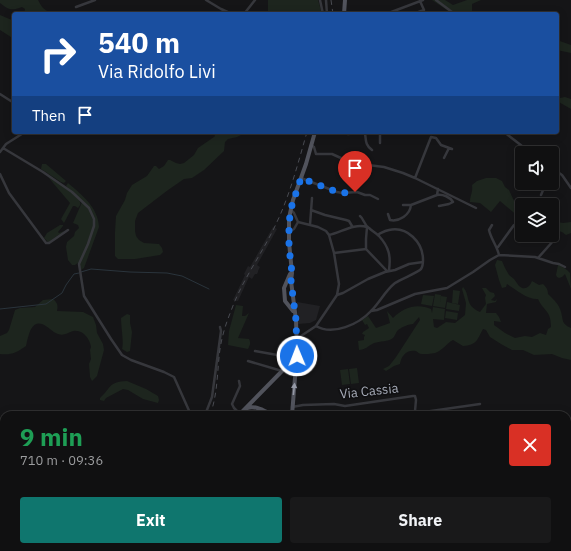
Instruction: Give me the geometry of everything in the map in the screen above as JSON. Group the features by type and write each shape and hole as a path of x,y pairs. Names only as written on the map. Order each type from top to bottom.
{"main road":[{"path":"344,12 346,0"},
{"path":"292,411 297,337 293,301 289,222 291,210 315,134"},
{"path":"291,270 284,288 285,301 292,308 295,315"},
{"path":"285,285 289,283 292,285"},
{"path":"288,304 292,304 293,301"},
{"path":"244,409 295,359"},
{"path":"257,397 255,403 258,408"},
{"path":"244,409 252,407 264,411"}],"street":[{"path":"76,7 95,0"},
{"path":"206,0 226,12"},
{"path":"391,12 421,0 424,10 418,12"},
{"path":"436,0 452,12"},
{"path":"245,12 253,1"},
{"path":"323,12 320,1 326,1 327,12"},
{"path":"0,94 12,102"},
{"path":"0,152 6,144 22,134"},
{"path":"364,134 367,145 372,150"},
{"path":"380,134 380,143"},
{"path":"507,134 522,146"},
{"path":"415,178 431,137 436,138 441,145 451,149 444,158"},
{"path":"312,145 316,154 332,154 349,162 384,167 415,178 476,208"},
{"path":"2,148 43,172 72,192 89,208 93,215 94,226 79,264 84,296 111,340 122,354 131,360 174,377 189,411"},
{"path":"361,171 362,164"},
{"path":"559,173 571,188"},
{"path":"0,176 9,193 47,244 68,230"},
{"path":"301,178 337,192 357,192 370,195 378,199"},
{"path":"437,195 438,189"},
{"path":"541,195 543,190"},
{"path":"403,205 412,206 437,195 444,196 453,202 439,206"},
{"path":"310,225 312,198"},
{"path":"388,214 390,220 397,221 410,212 412,206"},
{"path":"291,210 298,222"},
{"path":"311,210 349,221 352,226"},
{"path":"360,216 363,218 367,227 366,249 388,271"},
{"path":"297,337 316,326 337,295 339,281 329,235 324,230 298,222"},
{"path":"289,232 294,229 298,222"},
{"path":"492,225 489,230 490,235 498,247 500,255"},
{"path":"498,247 514,225"},
{"path":"329,235 352,226 367,227 378,235 389,250 390,260 388,271"},
{"path":"316,326 331,330 344,328 353,324 371,311 394,284 420,270 423,262 421,248 415,239 409,234 401,230 394,229 378,235"},
{"path":"538,258 552,242"},
{"path":"334,253 366,249"},
{"path":"371,311 377,310 415,294 447,288 500,255 535,257 559,264 565,268"},
{"path":"337,295 344,293 368,279 388,271 396,270 409,264 423,262"},
{"path":"207,411 212,397 221,331 220,327"},
{"path":"255,351 295,359"},
{"path":"248,361 282,371"},
{"path":"236,411 232,404 240,386 239,381"},
{"name":"Via Cassia","path":"292,408 305,404 334,404 345,406 415,396 415,411"},
{"name":"Via Cassia","path":"431,411 480,404"}],"shaded area":[{"path":"0,0 38,0 44,9 53,12 24,12 25,9 22,7 10,9 0,3"},
{"path":"268,0 318,0 321,12 268,12"},
{"path":"432,0 445,0 453,5 467,0 481,0 472,4 472,11 450,12"},
{"path":"0,15 12,20 12,38 0,30"},
{"path":"559,41 571,45 571,53 559,50"},
{"path":"565,97 571,99 571,109 559,102 559,98"},
{"path":"214,134 243,134 228,139 225,142 224,151 204,170 192,178 184,179 138,213 135,221 136,236 144,243 159,244 163,252 160,255 135,259 118,259 115,256 116,216 132,185 147,176 154,166 159,169 164,166 168,160 180,164 184,163 194,155 198,148 215,136"},
{"path":"42,164 46,164 66,181 64,183 61,182 41,169"},
{"path":"48,177 71,192 80,203 78,208 73,206 64,223 61,219 70,203"},
{"path":"486,178 496,178 502,181 505,187 509,190 515,203 515,214 500,201 491,212 480,203 470,202 472,185 477,181"},
{"path":"68,183 88,202 96,213 98,220 99,227 84,268 81,270 79,263 72,265 68,260 66,247 67,242 74,236 75,232 79,228 78,225 73,223 82,202 66,186"},
{"path":"559,222 571,222 571,233 566,235 559,231"},
{"path":"60,225 63,226 58,232 64,231 48,242 44,238 47,233"},
{"path":"273,227 277,229 257,265 260,267 257,274 255,274 252,279 249,277 238,301 233,300 248,266 250,267"},
{"path":"497,260 502,261 509,275 522,288 528,287 532,281 539,285 543,284 546,287 548,294 559,307 565,324 571,328 571,360 552,354 534,355 523,350 512,350 490,337 486,330 483,329 478,339 474,343 463,346 453,340 440,351 435,353 422,354 416,351 410,351 403,356 400,364 386,371 383,369 389,366 396,357 420,320 419,317 413,324 398,330 391,339 374,343 365,349 359,350 358,341 364,340 365,335 362,334 369,328 362,320 368,316 376,328 390,323 387,311 393,318 402,311 416,306 431,309 432,313 433,307 445,309 444,320 433,319 434,327 437,328 446,322 455,323 465,315 466,303 462,289 463,287 472,306 480,312 486,304 486,295 482,288 486,288 490,292 494,293 495,296 491,300 495,301 497,299 496,302 487,304 486,313 496,313 501,322 494,321 494,325 515,338 525,336 532,337 540,333 546,335 548,329 551,327 551,321 538,299 530,298 507,284 506,287 502,288 495,265"},
{"path":"558,265 568,270 570,273 571,289 565,274 562,277 557,277"},
{"path":"453,290 460,291 458,304 452,303"},
{"path":"435,294 441,295 440,304 441,296 447,297 445,308 433,306"},
{"path":"423,295 434,296 432,306 421,304"},
{"path":"53,299 58,308 57,311 83,312 93,317 97,333 103,344 104,350 97,376 92,381 90,377 89,364 91,359 91,347 88,338 83,333 77,331 60,335 42,324 38,324 32,327 26,346 14,353 0,354 0,336 7,333 9,330 15,310 20,308 35,307 43,300"},
{"path":"297,302 320,306 316,320 310,323 298,324"},
{"path":"447,302 460,305 459,311 446,309"},
{"path":"236,305 243,306 242,316 249,313 238,338 249,339 250,344 248,349 228,345 229,331"},
{"path":"446,311 458,313 457,320 445,318"},
{"path":"127,314 130,315 132,332 130,351 127,352 122,349 123,338 121,318"},
{"path":"357,368 359,383 351,384 349,369"},
{"path":"348,369 350,384 342,385 340,370"},
{"path":"127,381 158,396 158,403 143,399 128,390 123,389 106,398 104,401 100,400 100,398 113,384"}],"waterway":[{"path":"81,272 91,269 167,273 182,276 209,289"},
{"path":"0,309 46,304 62,293 74,274 79,273"}],"railway":[{"path":"331,0 333,12"},
{"path":"212,411 216,391 221,344 227,320 241,289 281,213 306,134"}],"route":[{"path":"297,356 296,320 291,281 292,273 289,247 289,222 290,212 301,178 337,192 355,192"}]}
